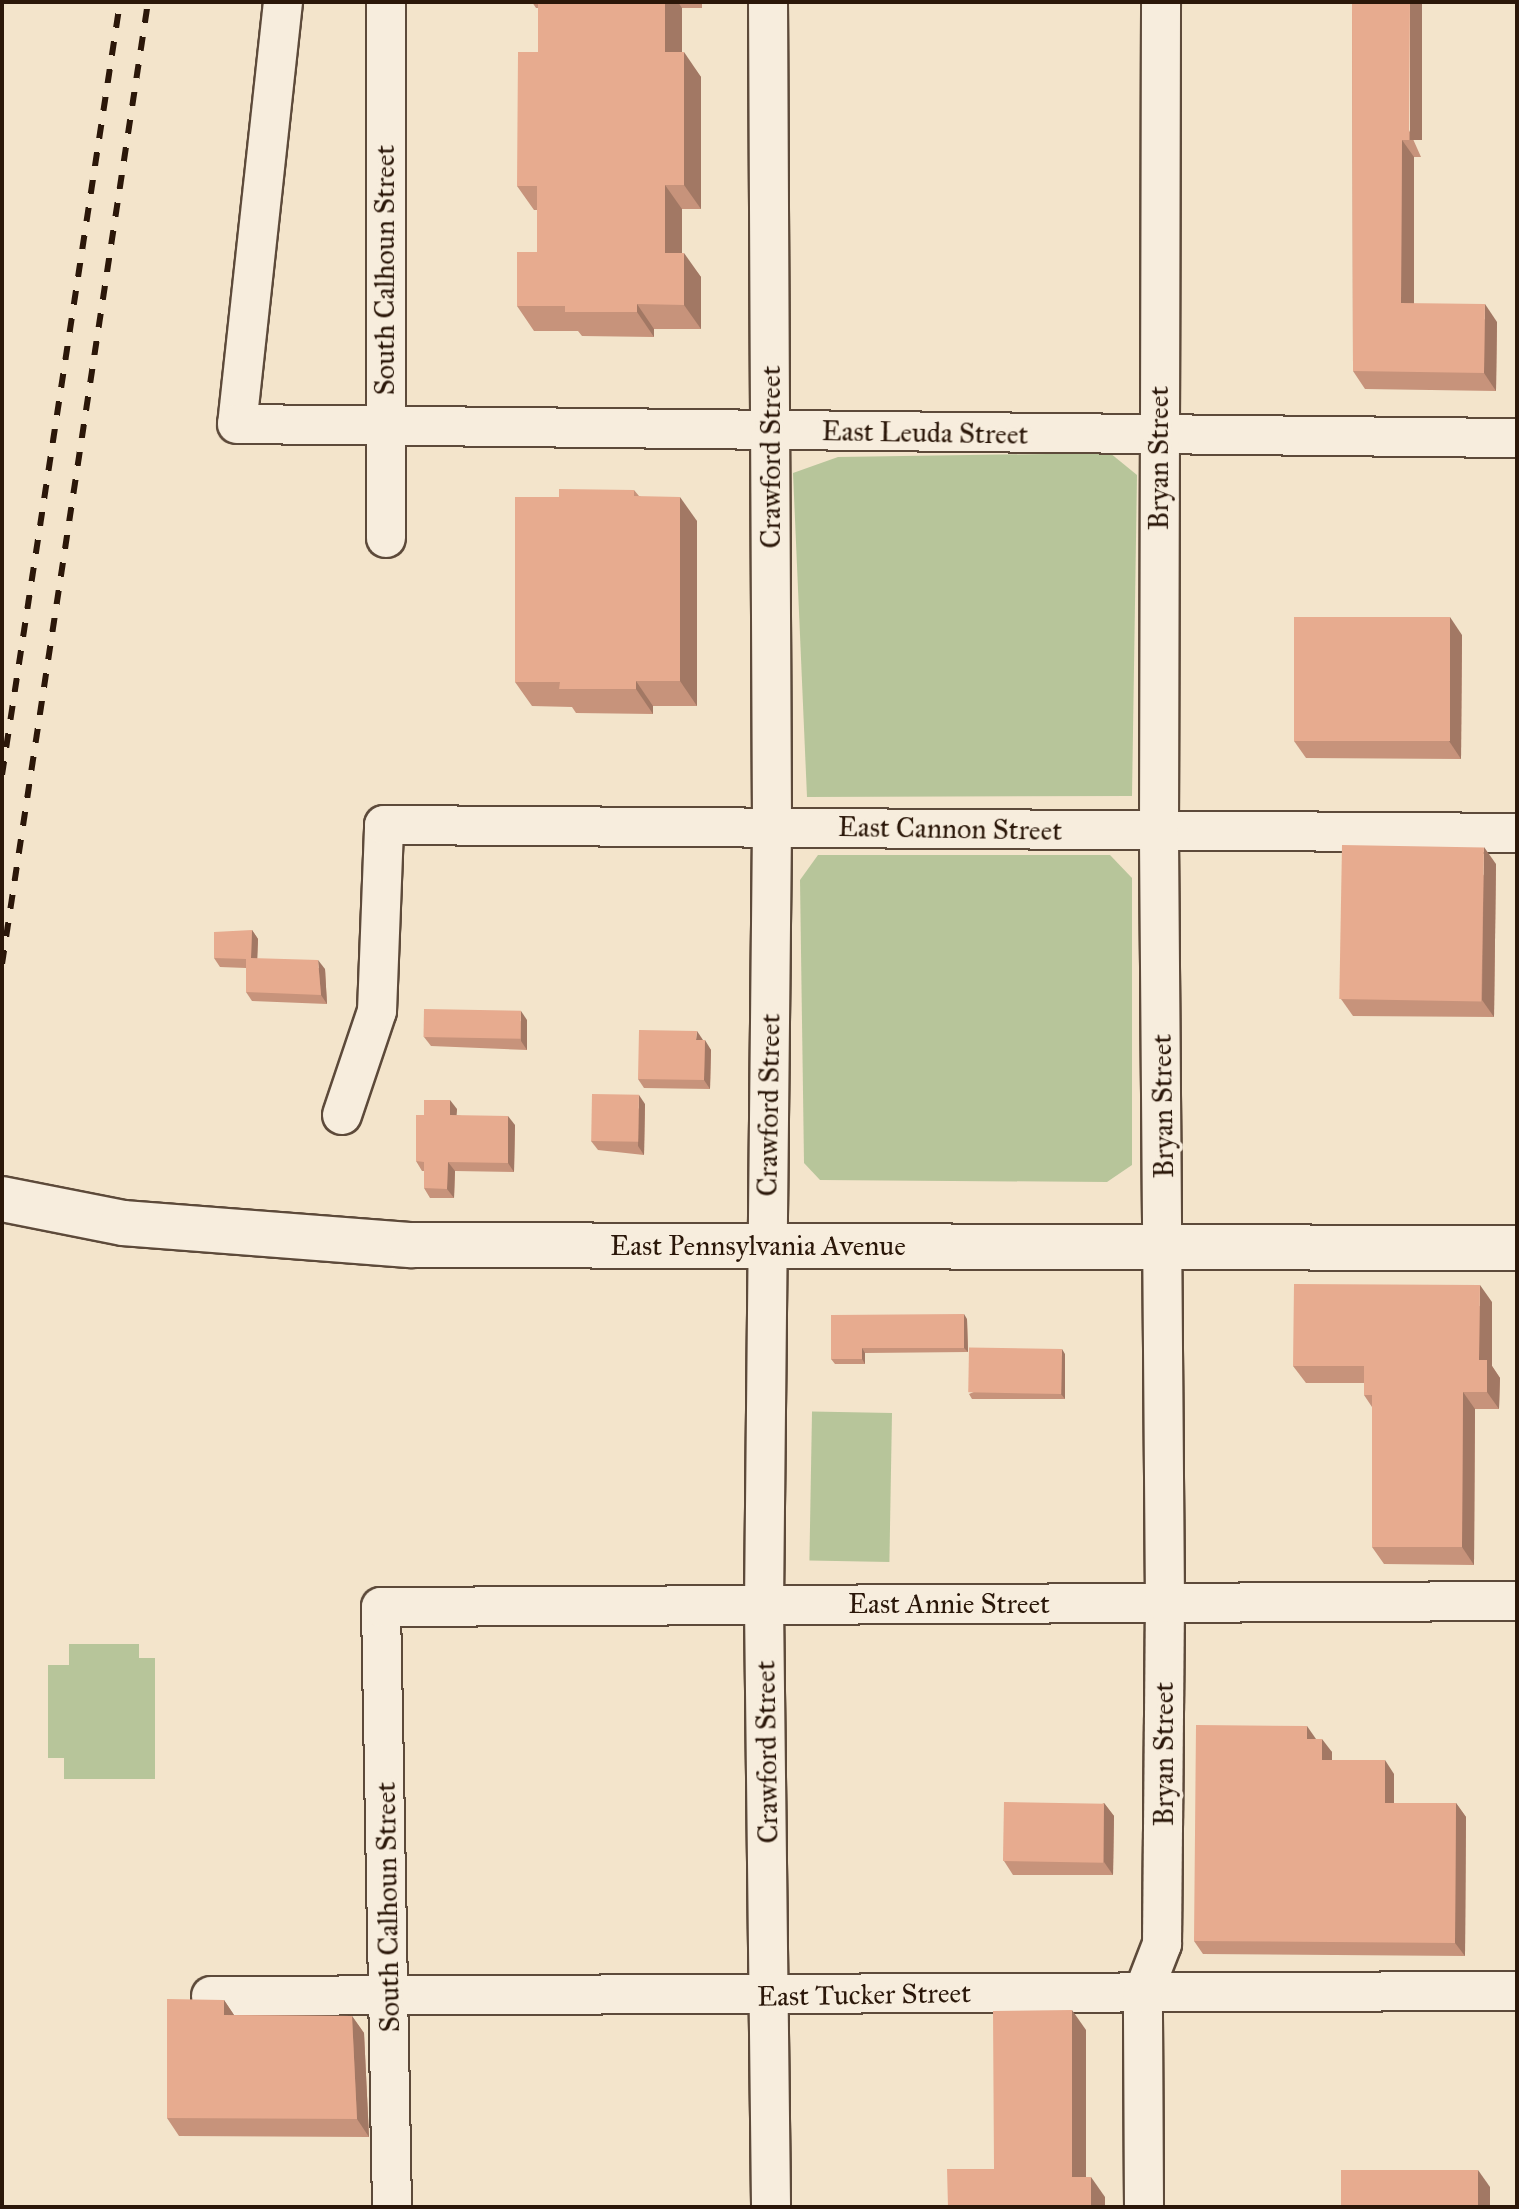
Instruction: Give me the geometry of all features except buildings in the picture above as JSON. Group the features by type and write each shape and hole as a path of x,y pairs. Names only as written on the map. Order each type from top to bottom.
{"street":[{"name":"East Leuda Street","path":"283,2 237,424 1517,438"},
{"name":"South Calhoun Street","path":"386,2 386,538"},
{"name":"Crawford Street","path":"768,2 772,828 764,1605 771,1998 771,2207"},
{"name":"Bryan Street","path":"1144,2207 1143,1993 1162,1944 1165,1603 1165,1249 1159,831 1161,2"},
{"name":"East Cannon Street","path":"342,1115 377,1011 384,825 1517,833"},
{"name":"East Pennsylvania Avenue","path":"2,1199 123,1223 412,1245 1517,1248"},
{"name":"East Annie Street","path":"381,1607 1517,1601"},
{"name":"South Calhoun Street","path":"381,1607 391,1996 392,2207"},
{"name":"East Tucker Street","path":"211,1996 771,1998 1517,1991"}],"green space":[{"path":"1110,453 1137,475 1132,796 807,797 793,473 838,457"},
{"path":"818,855 1110,855 1132,878 1132,1165 1107,1182 820,1180 804,1163 800,880"},
{"path":"812,1412 892,1413 889,1562 809,1561"},
{"path":"69,1644 139,1644 139,1658 155,1658 155,1779 64,1779 64,1758 48,1758 48,1665 69,1665"}],"railway":[{"path":"2,775 120,2"},
{"path":"2,964 148,2"}]}
